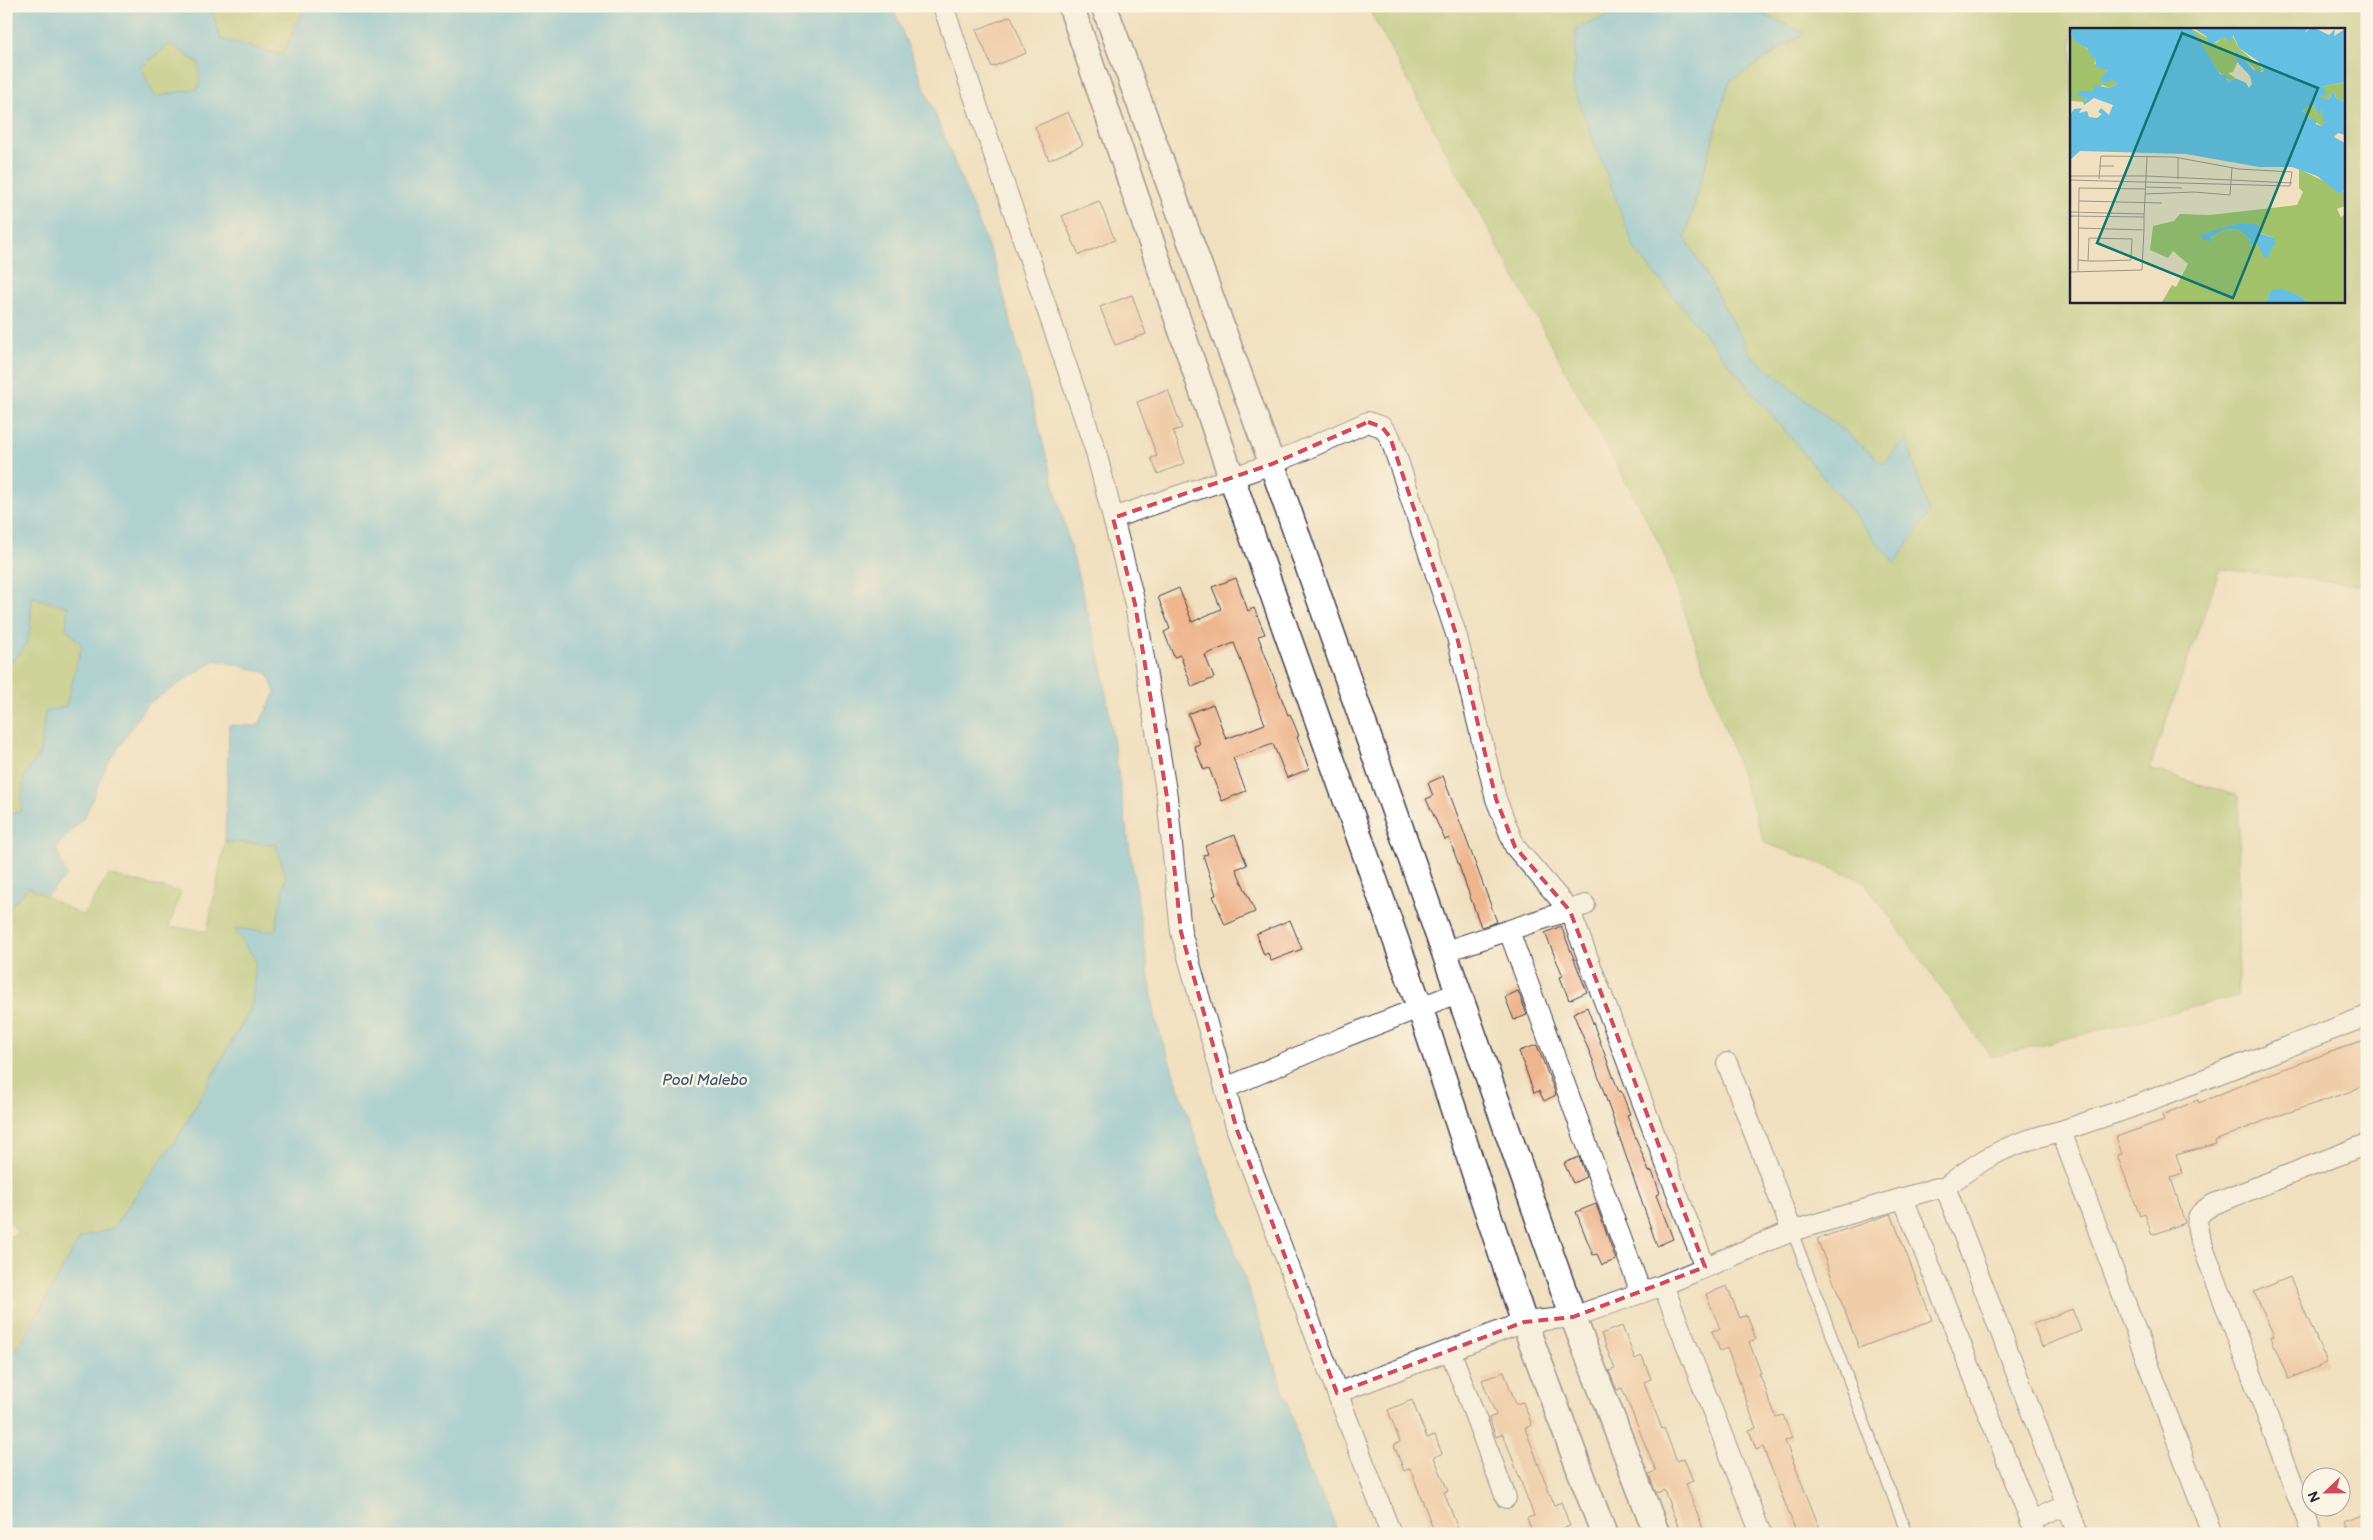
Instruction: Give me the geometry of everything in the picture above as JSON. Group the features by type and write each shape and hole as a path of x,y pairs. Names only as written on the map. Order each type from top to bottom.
{"street":[{"path":"943,6 1096,452 1135,604 1167,797 1182,932 1238,1130 1391,1534"},
{"path":"1071,6 1230,476 1420,1008 1524,1322 1604,1534"},
{"path":"1104,6 1272,464 1457,993 1573,1317 1657,1534"},
{"path":"1113,518 1230,476 1272,464 1368,422 1382,427 1390,437 1458,637 1496,799 1515,847 1578,908 1705,1267"},
{"path":"1443,952 1578,908"},
{"path":"1509,930 1641,1293"},
{"path":"1226,1088 1342,1038 1457,993"},
{"path":"1337,1393 1524,1322 1573,1317 1641,1293 1792,1231 1937,1188 1943,1189 1984,1158 2028,1139 2061,1131 2138,1104 2367,1016"},
{"path":"1726,1063 1792,1231"},
{"path":"2061,1131 2212,1534"},
{"path":"2312,1534 2199,1236 2196,1221 2200,1212 2214,1204 2367,1144"},
{"path":"1943,1189 1949,1198 2078,1534"},
{"path":"1903,1198 2034,1527 2066,1505"},
{"path":"1663,1285 1761,1534"},
{"path":"1450,1350 1506,1498"}],"lane":[{"path":"1792,1231 1907,1534"}],"highlighted area":[{"path":"1368,422 1382,427 1390,437 1457,637 1496,799 1515,847 1570,911 1705,1267 1573,1317 1524,1322 1337,1393 1237,1130 1181,932 1167,797 1135,604 1113,518 1272,464"}],"green space":[{"path":"210,6 305,6 282,55 221,39"},
{"path":"1367,6 1632,6 1576,29 1635,250 1895,564 1906,437 1884,464 1751,355 1685,237 1729,82 1805,33 1744,6 2367,6 2367,586 2220,569 2149,769 2239,796 2238,996 1991,1057 1863,880 1765,843 1663,550"},
{"path":"170,44 199,63 200,88 155,97 141,67"},
{"path":"32,597 69,607 66,627 82,645 66,706 45,712 40,752 24,778 21,811 6,817 6,664 22,651 26,644 29,635"},
{"path":"225,842 276,844 286,877 275,931 235,929 256,961 251,1008 181,1132 112,1229 80,1239 17,1350 6,1354 6,1239 18,1232 6,1216 6,911 28,887 83,916 109,875 181,892 169,927 207,931"}],"water":[{"name":"Pool Malebo","path":"6,6 210,6 221,39 282,55 305,6 892,6 996,266 1102,666 1156,1022 1290,1410 1308,1470 1333,1517 1337,1534 6,1534 6,1354 17,1350 80,1238 112,1229 181,1132 251,1008 256,961 234,929 275,931 286,877 276,844 225,842 229,725 258,726 275,693 268,673 216,660 146,705 107,765 85,816 56,848 67,876 47,895 28,887 6,911 6,817 21,811 24,778 40,752 45,712 66,706 82,645 66,628 68,607 32,597 29,635 26,643 22,651 6,664","holes":["170,44 199,63 199,88 155,97 141,67"]},
{"path":"1632,6 1744,6 1805,33 1729,82 1685,237 1751,355 1884,464 1906,437 1929,513 1895,564 1635,250 1573,86 1576,29"}],"building":[{"path":"1011,16 1026,53 992,67 976,30"},
{"path":"1068,112 1083,145 1049,160 1035,127"},
{"path":"1099,201 1115,240 1079,255 1062,216"},
{"path":"1132,295 1146,334 1115,345 1100,307"},
{"path":"1168,390 1182,428 1173,431 1185,463 1158,474 1151,458 1157,456 1137,402"},
{"path":"1236,578 1248,611 1254,608 1265,634 1258,636 1288,715 1290,714 1299,736 1297,737 1309,769 1287,778 1273,744 1233,758 1246,791 1222,801 1209,768 1204,770 1194,746 1200,744 1188,714 1213,704 1226,739 1265,724 1234,643 1205,655 1214,678 1192,687 1180,655 1174,657 1164,632 1170,629 1158,597 1179,588 1192,622 1221,609 1212,587"},
{"path":"1443,776 1497,922 1481,927 1449,838 1445,840 1426,799 1433,796 1428,783"},
{"path":"1235,835 1247,865 1236,869 1255,912 1225,925 1213,896 1216,895 1203,855 1208,854 1205,846"},
{"path":"1290,920 1302,949 1271,961 1268,953 1264,955 1256,934"},
{"path":"1561,926 1587,992 1569,1000 1560,977 1563,976 1545,933"},
{"path":"1518,991 1527,1015 1514,1020 1505,997"},
{"path":"1587,1007 1619,1092 1621,1091 1630,1114 1627,1115 1649,1172 1652,1171 1660,1193 1656,1195 1673,1239 1657,1246 1592,1058 1573,1013"},
{"path":"2367,1039 2367,1083 2352,1091 2266,1120 2215,1141 2216,1144 2176,1155 2183,1174 2171,1178 2185,1223 2152,1235 2145,1214 2140,1216 2117,1155 2122,1154 2116,1137 2164,1120 2162,1115 2198,1100 2199,1103 2251,1081"},
{"path":"1537,1045 1556,1095 1544,1101 1539,1091 1534,1093 1519,1051"},
{"path":"1579,1157 1586,1177 1573,1183 1564,1163"},
{"path":"1596,1204 1616,1260 1602,1265 1597,1254 1593,1255 1576,1212"},
{"path":"1891,1214 1932,1320 1859,1348 1817,1239"},
{"path":"2290,1277 2327,1363 2288,1379 2271,1337 2274,1336 2254,1292"},
{"path":"1727,1286 1740,1318 1747,1315 1756,1339 1749,1342 1761,1373 1759,1373 1776,1417 1783,1415 1792,1438 1785,1441 1822,1534 1797,1534 1763,1447 1756,1450 1749,1430 1756,1428 1727,1348 1720,1351 1712,1331 1720,1329 1706,1294"},
{"path":"2072,1309 2081,1331 2042,1347 2033,1324"},
{"path":"1622,1326 1635,1359 1642,1356 1651,1379 1644,1382 1662,1429 1664,1428 1677,1461 1684,1458 1693,1481 1686,1484 1705,1534 1681,1534 1664,1490 1656,1493 1649,1474 1656,1471 1622,1388 1617,1390 1609,1371 1615,1369 1601,1334"},
{"path":"1504,1372 1516,1404 1523,1402 1532,1425 1525,1428 1554,1505 1561,1502 1570,1526 1563,1529 1565,1534 1533,1534 1527,1518 1534,1516 1503,1434 1496,1437 1489,1418 1496,1415 1482,1380"},
{"path":"1412,1400 1427,1438 1435,1435 1442,1454 1434,1457 1448,1491 1444,1492 1460,1534 1435,1534 1410,1468 1404,1471 1394,1445 1400,1442 1388,1410"},
{"path":"2367,1512 2367,1530 2351,1534 2346,1521"}]}
